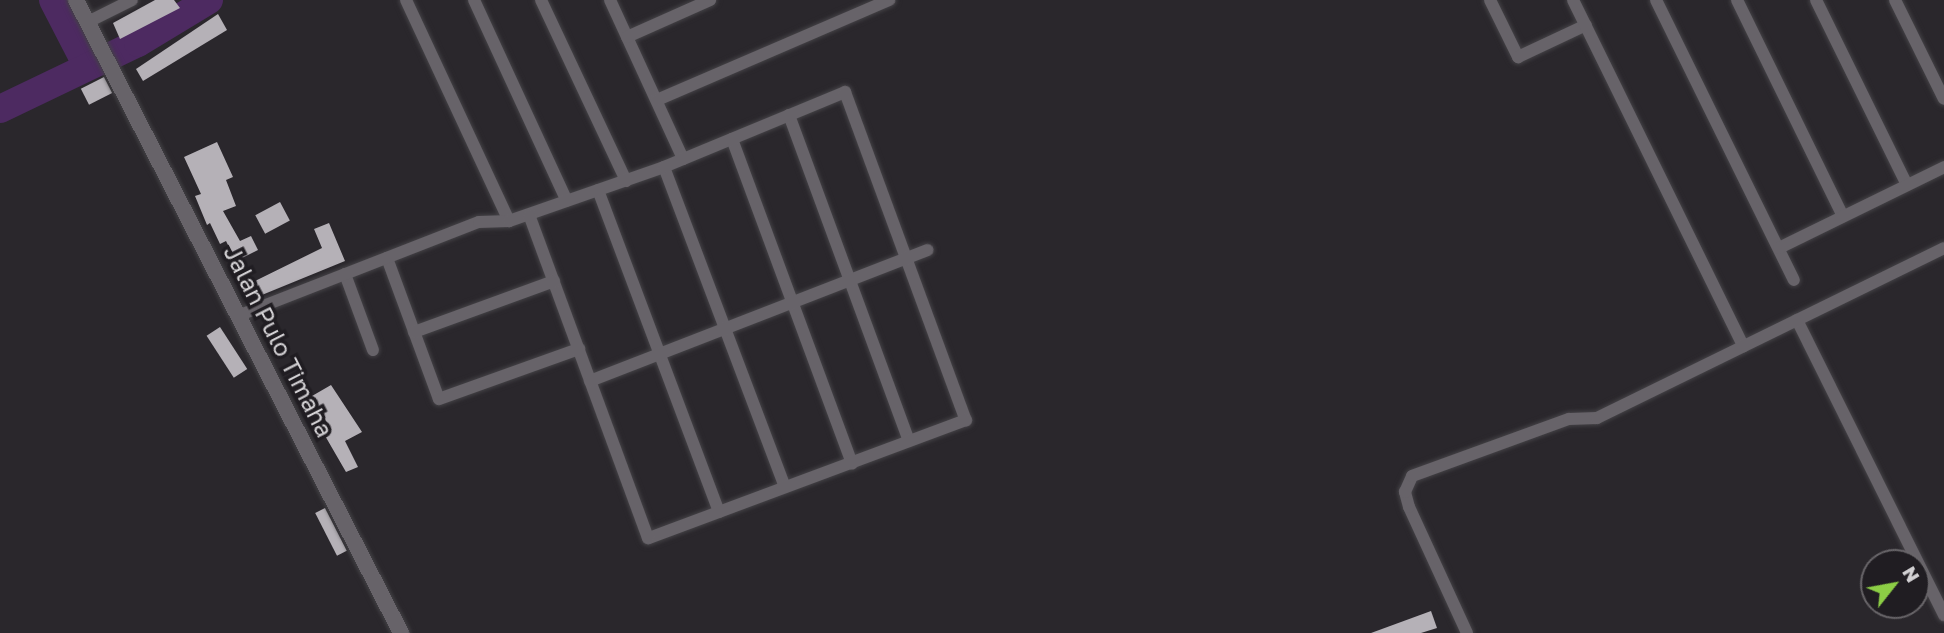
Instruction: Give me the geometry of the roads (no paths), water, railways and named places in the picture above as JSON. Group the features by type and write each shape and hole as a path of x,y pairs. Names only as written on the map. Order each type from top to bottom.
{"street":[{"name":"Jalan Pulo Timaha","path":"76,0 401,633"},
{"path":"88,22 132,0"},
{"path":"406,0 509,221"},
{"path":"474,0 568,201"},
{"path":"541,0 626,180"},
{"path":"610,0 683,159"},
{"path":"627,37 710,0"},
{"path":"656,100 889,0"},
{"path":"1490,0 1518,57 1586,25"},
{"path":"1573,0 1743,346"},
{"path":"1656,0 1794,280"},
{"path":"1737,0 1843,216"},
{"path":"1816,0 1907,185"},
{"path":"1895,0 1944,99"},
{"path":"240,315 479,222 509,221 664,167 845,92 966,420 648,538 529,215"},
{"path":"789,115 909,441"},
{"path":"732,139 852,463"},
{"path":"664,167 785,488"},
{"path":"1779,248 1944,167"},
{"path":"598,190 719,512"},
{"path":"1466,633 1409,507 1405,492 1412,476 1569,419 1597,418 1944,248"},
{"path":"590,381 927,250"},
{"path":"387,258 439,399 579,349"},
{"path":"345,274 373,350"},
{"path":"414,332 554,281"},
{"path":"1797,320 1944,615"}],"waterway":[{"path":"53,0 87,66"},
{"path":"0,109 138,43 209,0"}]}
